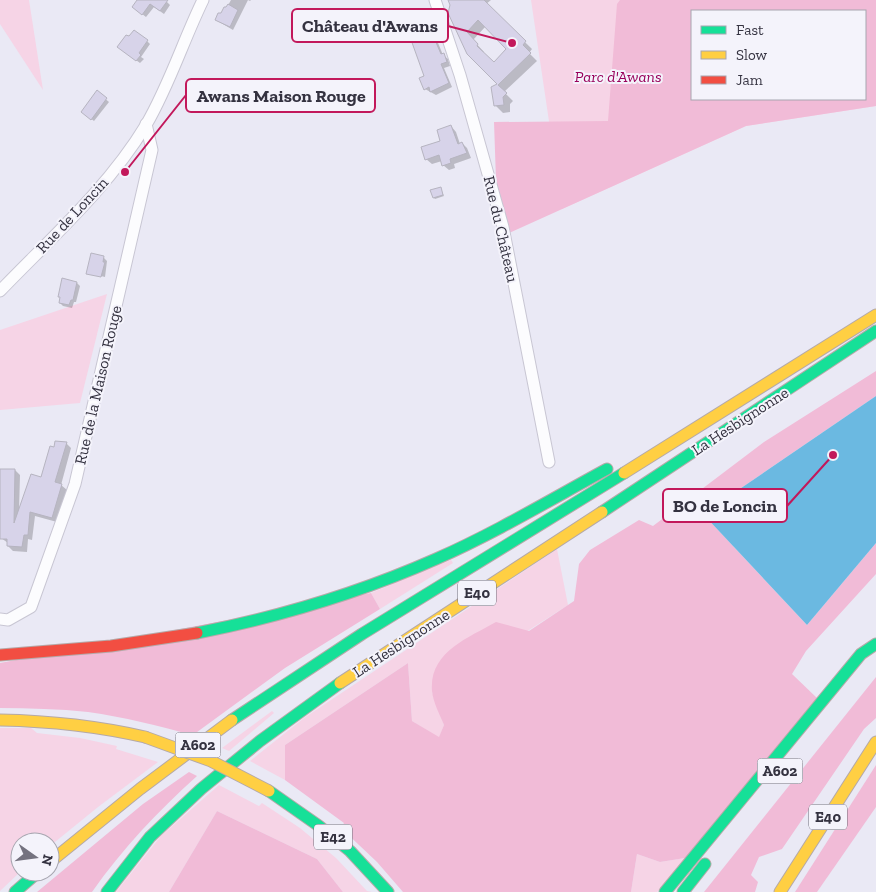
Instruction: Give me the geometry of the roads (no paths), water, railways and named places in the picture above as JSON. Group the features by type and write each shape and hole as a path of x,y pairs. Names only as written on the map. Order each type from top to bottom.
{"highway":[{"path":"0,655 90,648 166,639 273,615 331,599 387,579 435,560 504,526 649,446 672,444 876,314"},
{"name":"La Hesbignonne","path":"107,892 150,838 201,789 275,730 328,691 876,331"},
{"name":"A602","path":"60,854 106,815 208,737 297,676 672,444"},
{"path":"665,892 861,654 876,644"},
{"name":"A602","path":"788,761 876,649"},
{"name":"E42","path":"0,720 36,721 114,729 145,737 211,761 270,791 319,826 350,851 388,892"},
{"name":"E40","path":"780,892 876,742"},
{"path":"683,892 711,857"},
{"path":"15,892 26,882"}],"street":[{"name":"Rue de Loncin","path":"0,291 100,186 130,148 146,124 203,0"},
{"name":"Rue du Château","path":"435,0 460,75 503,226 549,462"},
{"name":"Rue de la Maison Rouge","path":"0,619 8,620 31,607 75,484 152,150 146,124"}],"water":[{"path":"876,396 876,543 807,625 703,514"}],"place":[{"name":"Château d'Awans","path":"512,43"},
{"name":"Awans Maison Rouge","path":"125,172"},
{"name":"BO de Loncin","path":"833,455"}],"park label":[{"name":"Parc d'Awans","path":"618,76"}]}
